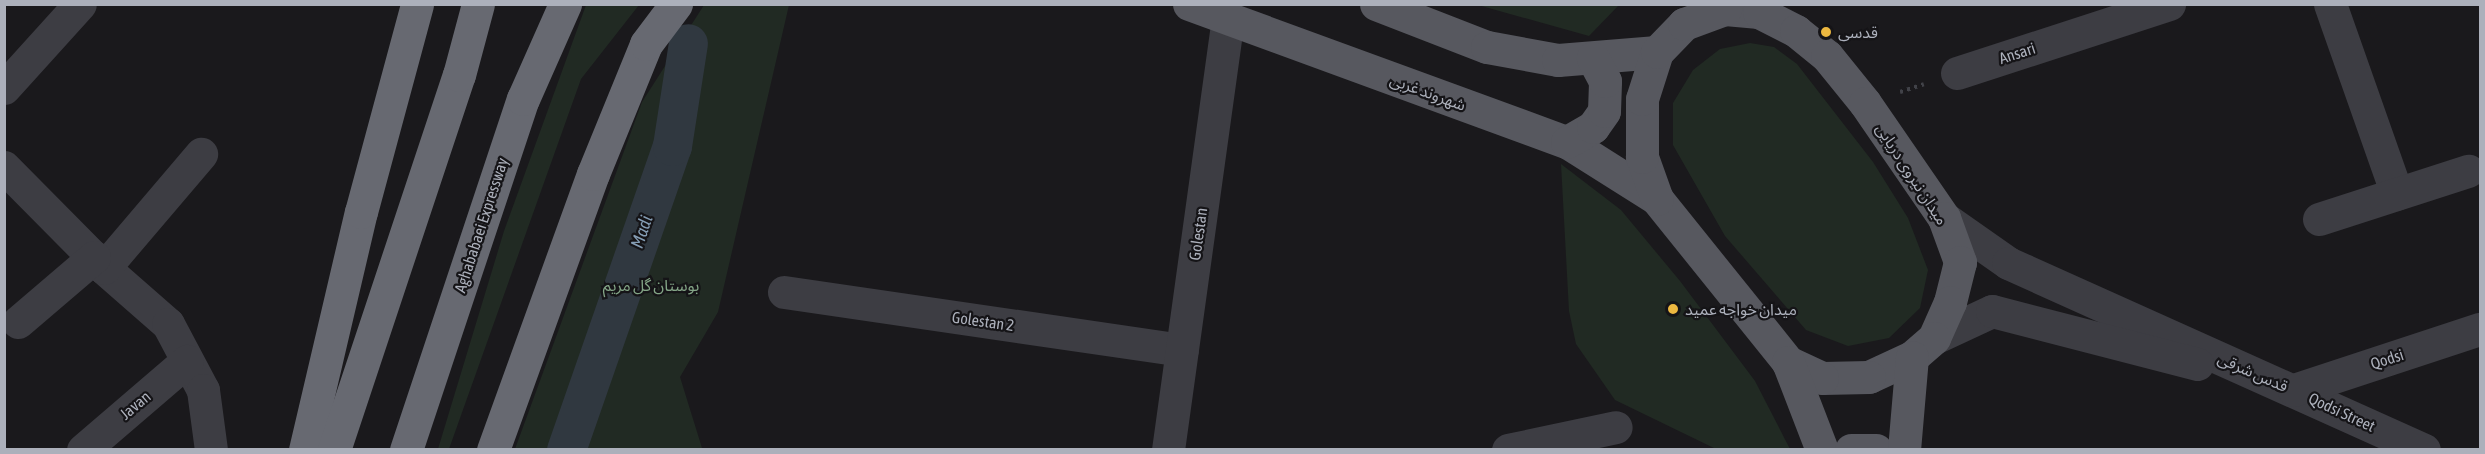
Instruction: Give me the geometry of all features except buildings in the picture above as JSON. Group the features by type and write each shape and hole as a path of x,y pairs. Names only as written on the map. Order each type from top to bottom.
{"highway":[{"path":"305,450 362,212 417,4"},
{"path":"334,450 459,75 478,4"},
{"name":"Aghababaei Expressway","path":"406,450 523,99 565,4"},
{"path":"493,450 606,141 646,44 676,4"}],"main road":[{"name":"شهروند غربی","path":"1189,4 1567,142 1657,200"},
{"path":"1376,4 1487,47 1558,60 1657,52"},
{"name":"میدان نیروی دریایی","path":"1725,9 1793,18 1865,103 1944,218 1960,262 1950,302 1923,348 1869,377 1822,378 1788,362 1657,200 1642,145 1642,99 1657,52 1685,14 1725,9"},
{"path":"1567,142 1588,131 1604,111 1605,81 1593,58"},
{"path":"1904,450 1923,348"},
{"path":"1788,362 1822,450"},
{"path":"1851,450 1876,450"}],"street":[{"path":"4,88 80,4"},
{"name":"Ansari","path":"1958,72 2169,4"},
{"path":"2330,4 2397,194"},
{"name":"Golestan","path":"1168,450 1227,19"},
{"path":"18,322 99,262 201,154"},
{"path":"4,166 99,262 168,324 203,390 211,450"},
{"path":"2319,219 2468,171"},
{"name":"قدس شرقی","path":"1944,218 2008,263 2294,390"},
{"name":"Golestan 2","path":"783,292 1182,350"},
{"name":"قدس شرقی","path":"1923,348 1992,311 2294,390"},
{"name":"Qodsi","path":"2294,390 2481,329"},
{"name":"Javan","path":"83,450 187,361"},
{"name":"Qodsi Street","path":"2294,390 2424,450"},
{"path":"1508,450 1616,427"}],"path":[{"path":"1865,103 1958,72"}],"green space":[{"path":"586,5 639,5 581,79 449,449 438,449 504,231"},
{"name":"بوستان گل مریم","path":"704,5 789,5 718,312 680,377 702,448 515,449 642,102"},
{"path":"1478,5 1619,5 1589,36"},
{"path":"1750,43 1774,47 1797,64 1873,162 1908,218 1928,270 1920,308 1889,338 1848,346 1806,330 1725,236 1673,145 1673,103 1693,70 1720,49"},
{"path":"1561,164 1621,210 1680,281 1755,381 1790,449 1716,449 1615,400 1576,344 1569,311"}],"waterway":[{"name":"Madi","path":"566,450 672,146 688,43"}],"place":[{"name":"قدسی","path":"1826,32"},
{"name":"میدان خواجه عمید","path":"1673,309"}]}
